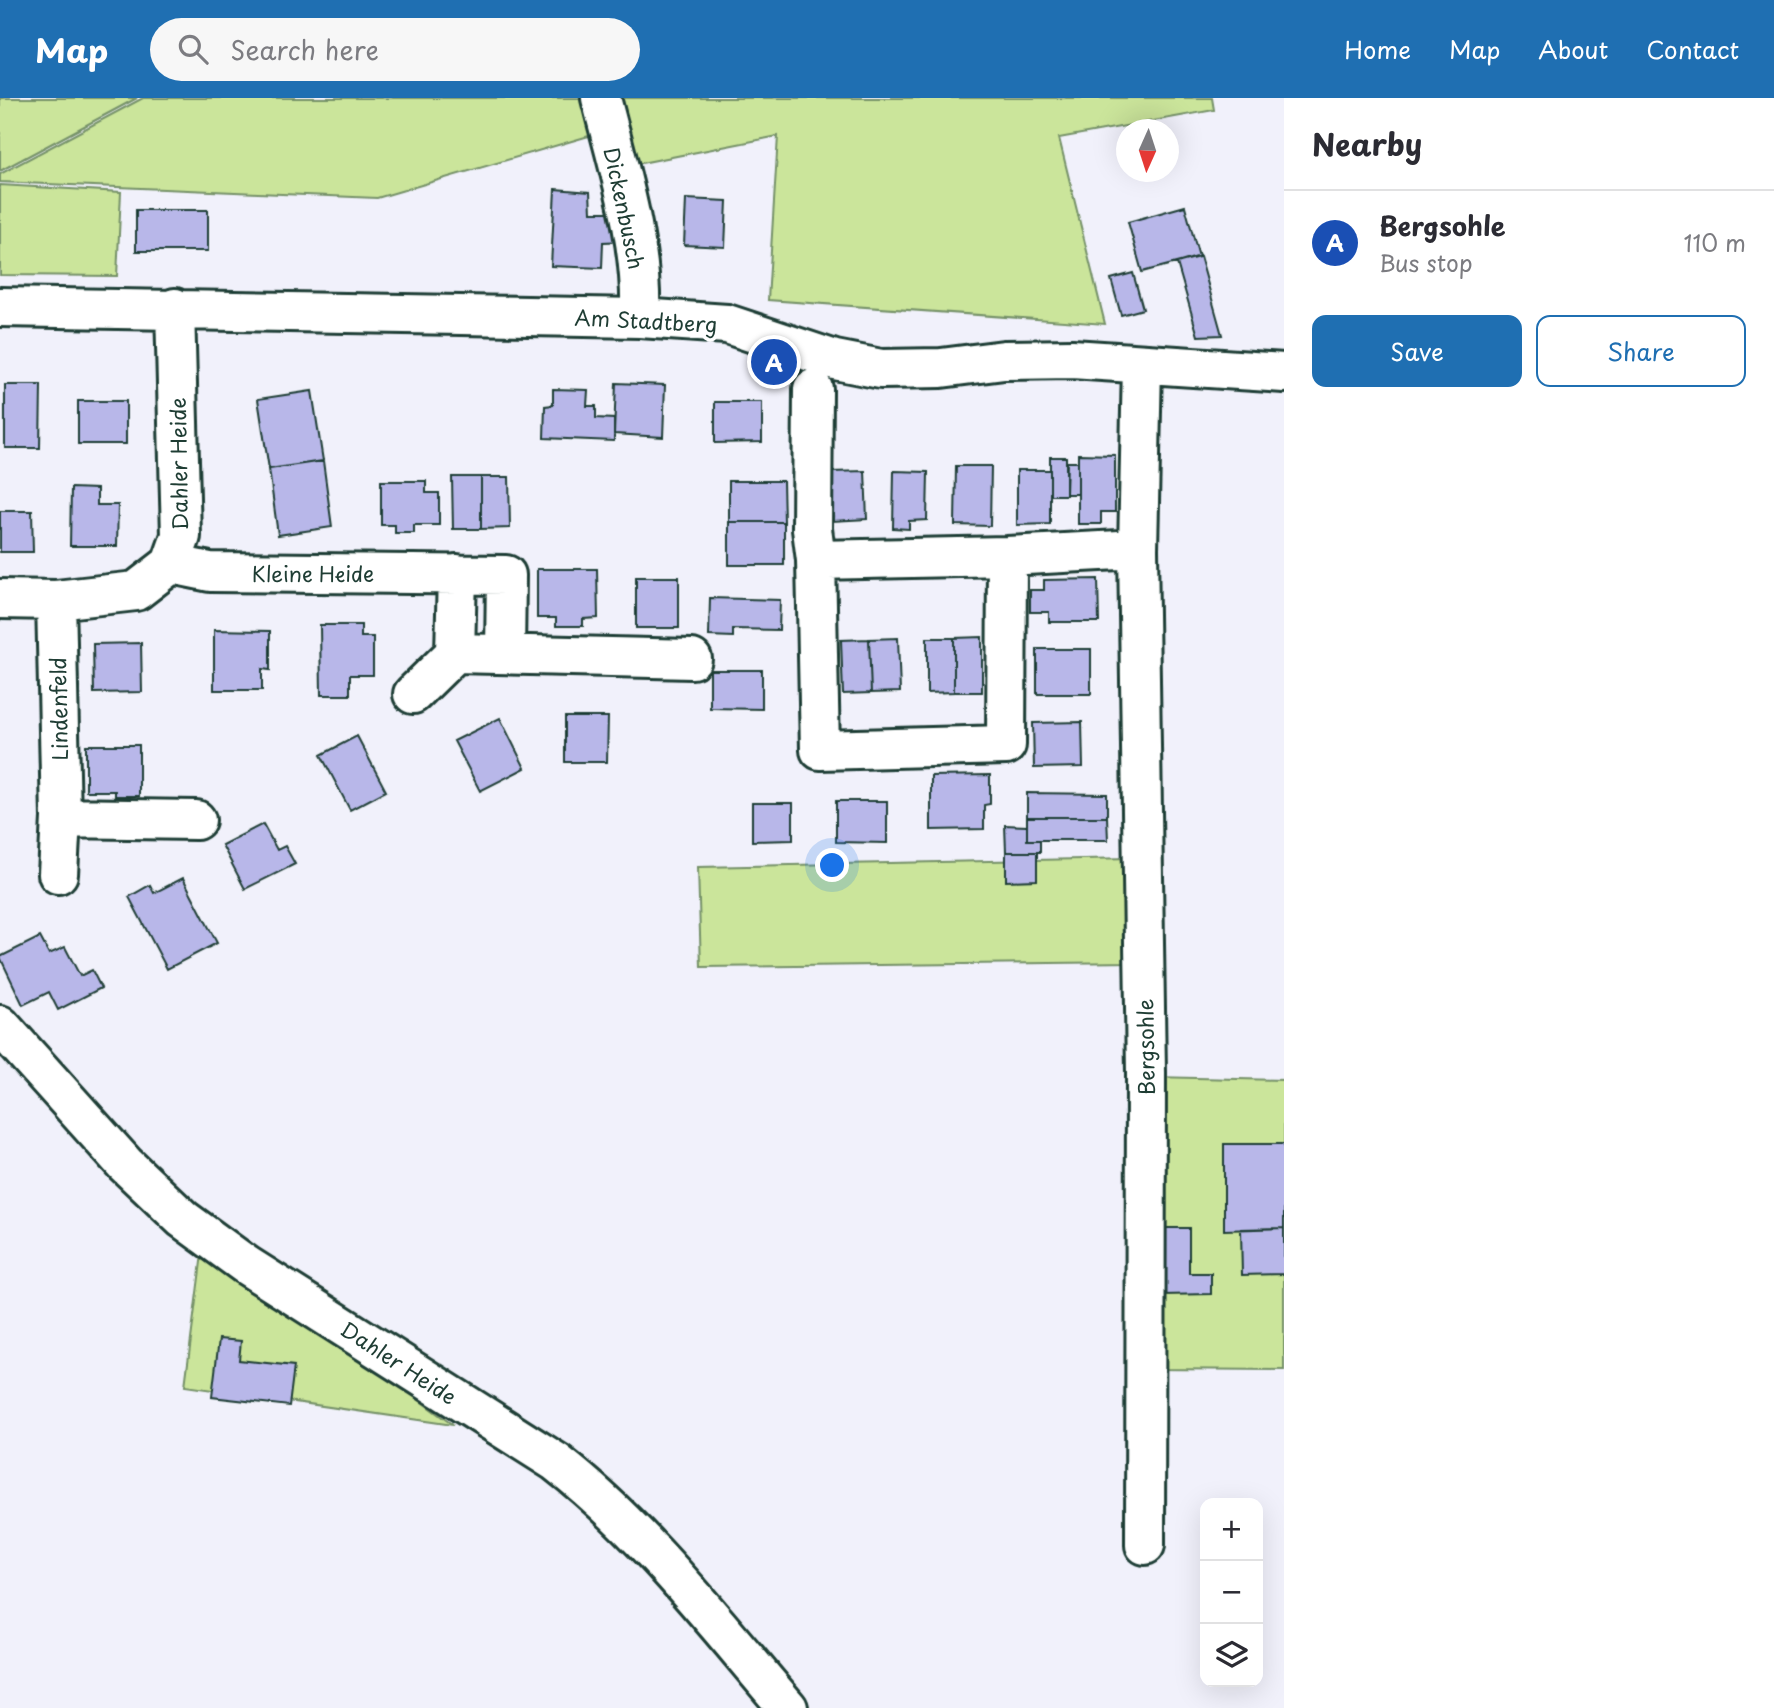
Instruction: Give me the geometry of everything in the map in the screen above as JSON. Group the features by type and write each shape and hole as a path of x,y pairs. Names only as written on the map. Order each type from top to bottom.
{"street":[{"name":"Dickenbusch","path":"601,98 631,217 641,290 640,318"},
{"name":"Am Stadtberg","path":"0,307 640,318 727,324 835,360 881,369 941,368 1004,359 1072,359 1284,373"},
{"name":"Dahler Heide","path":"171,564 181,536 175,308"},
{"name":"Bergsohle","path":"1142,364 1138,549 1146,1073 1145,1545"},
{"path":"813,389 812,529 816,560 820,750 1006,745 1007,556"},
{"path":"816,560 1007,556 1138,549"},
{"name":"Kleine Heide","path":"171,564 210,572 506,575 505,653"},
{"path":"0,599 56,600 136,591 171,564"},
{"path":"413,694 455,653 457,574"},
{"name":"Lindenfeld","path":"56,600 61,818 58,874"},
{"path":"455,653 692,659"},
{"path":"61,818 196,820"},
{"name":"Dahler Heide","path":"0,1025 125,1164 183,1219 246,1265 556,1462 585,1484 656,1555 788,1708"}],"green space":[{"path":"0,98 137,98 0,171"},
{"path":"143,98 588,98 599,133 377,198 0,182 0,174"},
{"path":"617,98 1212,98 1214,110 1164,119 1116,119 1116,128 1059,138 1105,324 768,300 778,136 636,164"},
{"path":"0,185 121,192 117,276 0,275"},
{"path":"1132,858 1134,962 701,967 698,867"},
{"path":"1154,1077 1284,1080 1284,1370 1150,1369"},
{"path":"202,1254 305,1317 453,1425 185,1386"}],"building":[{"path":"555,189 590,192 591,212 620,212 627,241 603,242 602,268 551,266"},
{"path":"686,199 727,201 725,247 684,245"},
{"path":"1185,206 1199,257 1142,272 1128,222"},
{"path":"136,210 208,210 208,251 136,251"},
{"path":"1200,256 1222,335 1198,336 1177,263"},
{"path":"1133,273 1143,309 1121,315 1111,279"},
{"path":"616,383 665,385 663,437 614,434"},
{"path":"5,385 41,385 40,448 5,448"},
{"path":"553,389 588,390 587,406 596,406 596,418 614,419 614,441 544,438 545,406 553,405"},
{"path":"312,391 323,461 269,469 258,399"},
{"path":"78,401 126,401 126,444 78,444"},
{"path":"715,402 762,402 762,442 715,443"},
{"path":"1078,454 1115,455 1115,512 1101,512 1101,524 1078,524"},
{"path":"1050,457 1066,457 1066,495 1050,495"},
{"path":"323,461 332,527 278,535 269,469"},
{"path":"1067,462 1078,462 1078,494 1066,494"},
{"path":"956,466 991,466 990,526 955,525"},
{"path":"1017,470 1050,470 1050,524 1017,525"},
{"path":"865,471 867,519 832,521 831,472"},
{"path":"894,471 928,472 927,520 909,521 909,529 893,528"},
{"path":"452,477 481,477 481,529 453,529"},
{"path":"481,477 509,477 510,528 481,529"},
{"path":"381,481 426,481 426,493 439,493 439,525 414,525 414,533 395,533 395,525 381,525"},
{"path":"729,481 783,481 784,522 729,522"},
{"path":"71,488 97,489 97,505 118,505 117,546 70,546"},
{"path":"0,511 32,511 33,552 0,552"},
{"path":"729,522 784,522 784,565 729,565"},
{"path":"537,569 597,569 598,618 583,619 583,626 556,626 556,618 537,618"},
{"path":"636,577 679,577 679,628 636,628"},
{"path":"1098,579 1099,622 1049,622 1049,612 1030,612 1030,590 1044,590 1044,580"},
{"path":"710,598 780,600 779,630 733,629 733,637 709,636"},
{"path":"320,625 361,625 361,637 373,637 373,675 350,675 350,695 321,695"},
{"path":"214,630 270,631 270,670 262,669 262,690 214,690"},
{"path":"982,637 982,692 954,692 954,638"},
{"path":"898,638 900,692 871,693 869,639"},
{"path":"927,638 954,638 954,692 927,693"},
{"path":"869,639 871,693 843,694 841,640"},
{"path":"141,643 142,692 94,693 93,644"},
{"path":"1037,649 1091,649 1091,694 1037,694"},
{"path":"710,670 762,670 762,709 710,708"},
{"path":"565,717 608,717 607,762 565,762"},
{"path":"500,718 525,768 480,791 454,741"},
{"path":"1082,722 1083,767 1034,768 1033,723"},
{"path":"357,736 386,791 350,810 321,755"},
{"path":"86,745 139,745 139,796 115,796 115,791 86,791"},
{"path":"990,775 990,804 984,805 984,829 931,830 931,776"},
{"path":"1027,793 1107,794 1107,817 1027,817"},
{"path":"836,801 887,801 887,843 836,842"},
{"path":"752,803 793,803 793,840 752,841"},
{"path":"1027,817 1107,817 1108,840 1027,840"},
{"path":"263,824 277,850 285,846 295,864 245,889 222,845"},
{"path":"1005,825 1027,826 1027,840 1040,840 1040,852 1006,852"},
{"path":"1006,852 1037,852 1037,880 1006,881"},
{"path":"183,878 217,943 167,969 129,897 150,885 154,893"},
{"path":"40,937 49,954 65,947 80,976 92,970 101,988 58,1010 49,992 23,1005 0,957"},
{"path":"1224,1144 1284,1144 1284,1228 1224,1230"},
{"path":"1161,1228 1189,1228 1189,1273 1211,1273 1211,1294 1162,1295"},
{"path":"1284,1228 1284,1274 1242,1275 1241,1229"},
{"path":"219,1339 241,1341 239,1360 294,1366 289,1406 212,1397"}],"place":[{"name":"Bergsohle","path":"774,362"}]}
